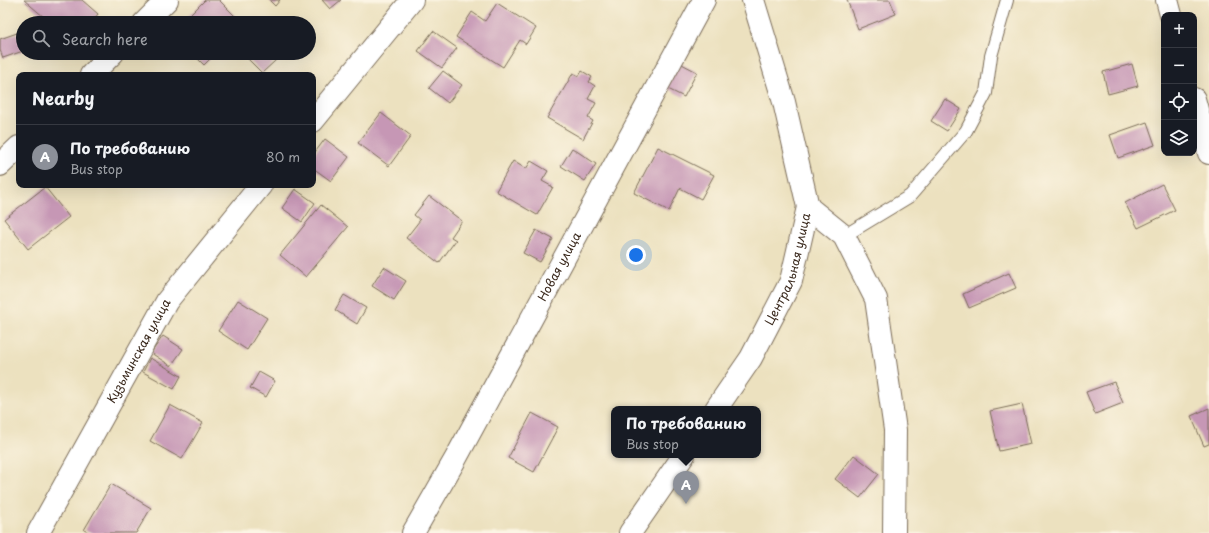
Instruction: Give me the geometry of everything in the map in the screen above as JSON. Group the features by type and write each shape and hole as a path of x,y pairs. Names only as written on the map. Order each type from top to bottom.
{"street":[{"path":"151,16 167,0"},
{"path":"316,118 412,0"},
{"name":"Новая улица","path":"414,533 704,0"},
{"name":"Центральная улица","path":"718,406 751,358 791,281 808,207 784,102 752,0"},
{"path":"1167,0 1170,12"},
{"path":"94,72 107,60"},
{"path":"1197,110 1209,153"},
{"path":"0,166 16,150"},
{"name":"Кузьминская улица","path":"38,533 167,301 259,188"},
{"path":"808,207 844,236 876,299 895,430 894,533"},
{"path":"630,533 682,458"}],"lane":[{"path":"844,236 910,196 966,131 986,93 991,56 1007,0"}],"building":[{"path":"24,0 82,0 98,14 96,16 43,16"},
{"path":"205,0 219,0 235,16 189,16"},
{"path":"269,0 280,0 275,6"},
{"path":"322,0 341,0 330,9"},
{"path":"847,0 890,0 896,14 858,29"},
{"path":"497,3 536,28 526,44 520,40 503,67 456,37 472,12 485,21"},
{"path":"433,31 457,48 442,68 418,51"},
{"path":"16,33 16,53 3,58 0,50 0,39"},
{"path":"199,60 209,60 204,65"},
{"path":"249,60 276,60 263,72 261,72"},
{"path":"678,62 697,72 684,97 666,88"},
{"path":"1132,64 1138,86 1108,94 1103,72"},
{"path":"443,71 462,85 448,103 429,88"},
{"path":"582,71 592,77 589,82 595,86 588,99 596,103 588,118 593,121 583,139 547,118 573,73 579,76"},
{"path":"945,99 961,109 947,131 931,121"},
{"path":"381,113 411,136 389,166 358,143"},
{"path":"1147,122 1155,145 1118,158 1110,135"},
{"path":"325,139 349,157 331,181 316,170 316,151"},
{"path":"658,147 714,175 701,199 680,188 669,211 634,193"},
{"path":"572,148 596,164 585,181 561,166"},
{"path":"513,161 526,169 531,161 548,171 542,181 553,187 537,215 496,191"},
{"path":"1162,184 1175,210 1138,228 1125,203"},
{"path":"44,188 46,188 69,217 28,249 4,219"},
{"path":"295,189 315,203 302,222 282,208"},
{"path":"429,196 462,221 451,237 456,240 439,263 406,238 420,220 414,215"},
{"path":"321,205 348,227 306,277 280,255"},
{"path":"536,230 553,239 540,262 523,253"},
{"path":"384,267 406,281 394,300 372,286"},
{"path":"1009,273 1016,288 969,308 963,294"},
{"path":"344,295 366,308 357,324 335,310"},
{"path":"238,300 267,318 247,350 218,331"},
{"path":"163,336 183,349 171,366 151,353"},
{"path":"150,358 181,376 174,389 143,372"},
{"path":"259,372 275,381 266,397 250,388"},
{"path":"1114,382 1123,403 1095,414 1086,392"},
{"path":"1022,404 1031,444 999,451 990,411"},
{"path":"170,405 203,423 182,459 150,441"},
{"path":"1209,408 1209,444 1204,446 1191,416"},
{"path":"532,413 558,427 534,472 508,458"},
{"path":"854,455 879,474 860,498 835,479"},
{"path":"111,484 151,508 136,533 90,533 84,530"}],"place":[{"name":"По требованию","path":"686,504"}]}
